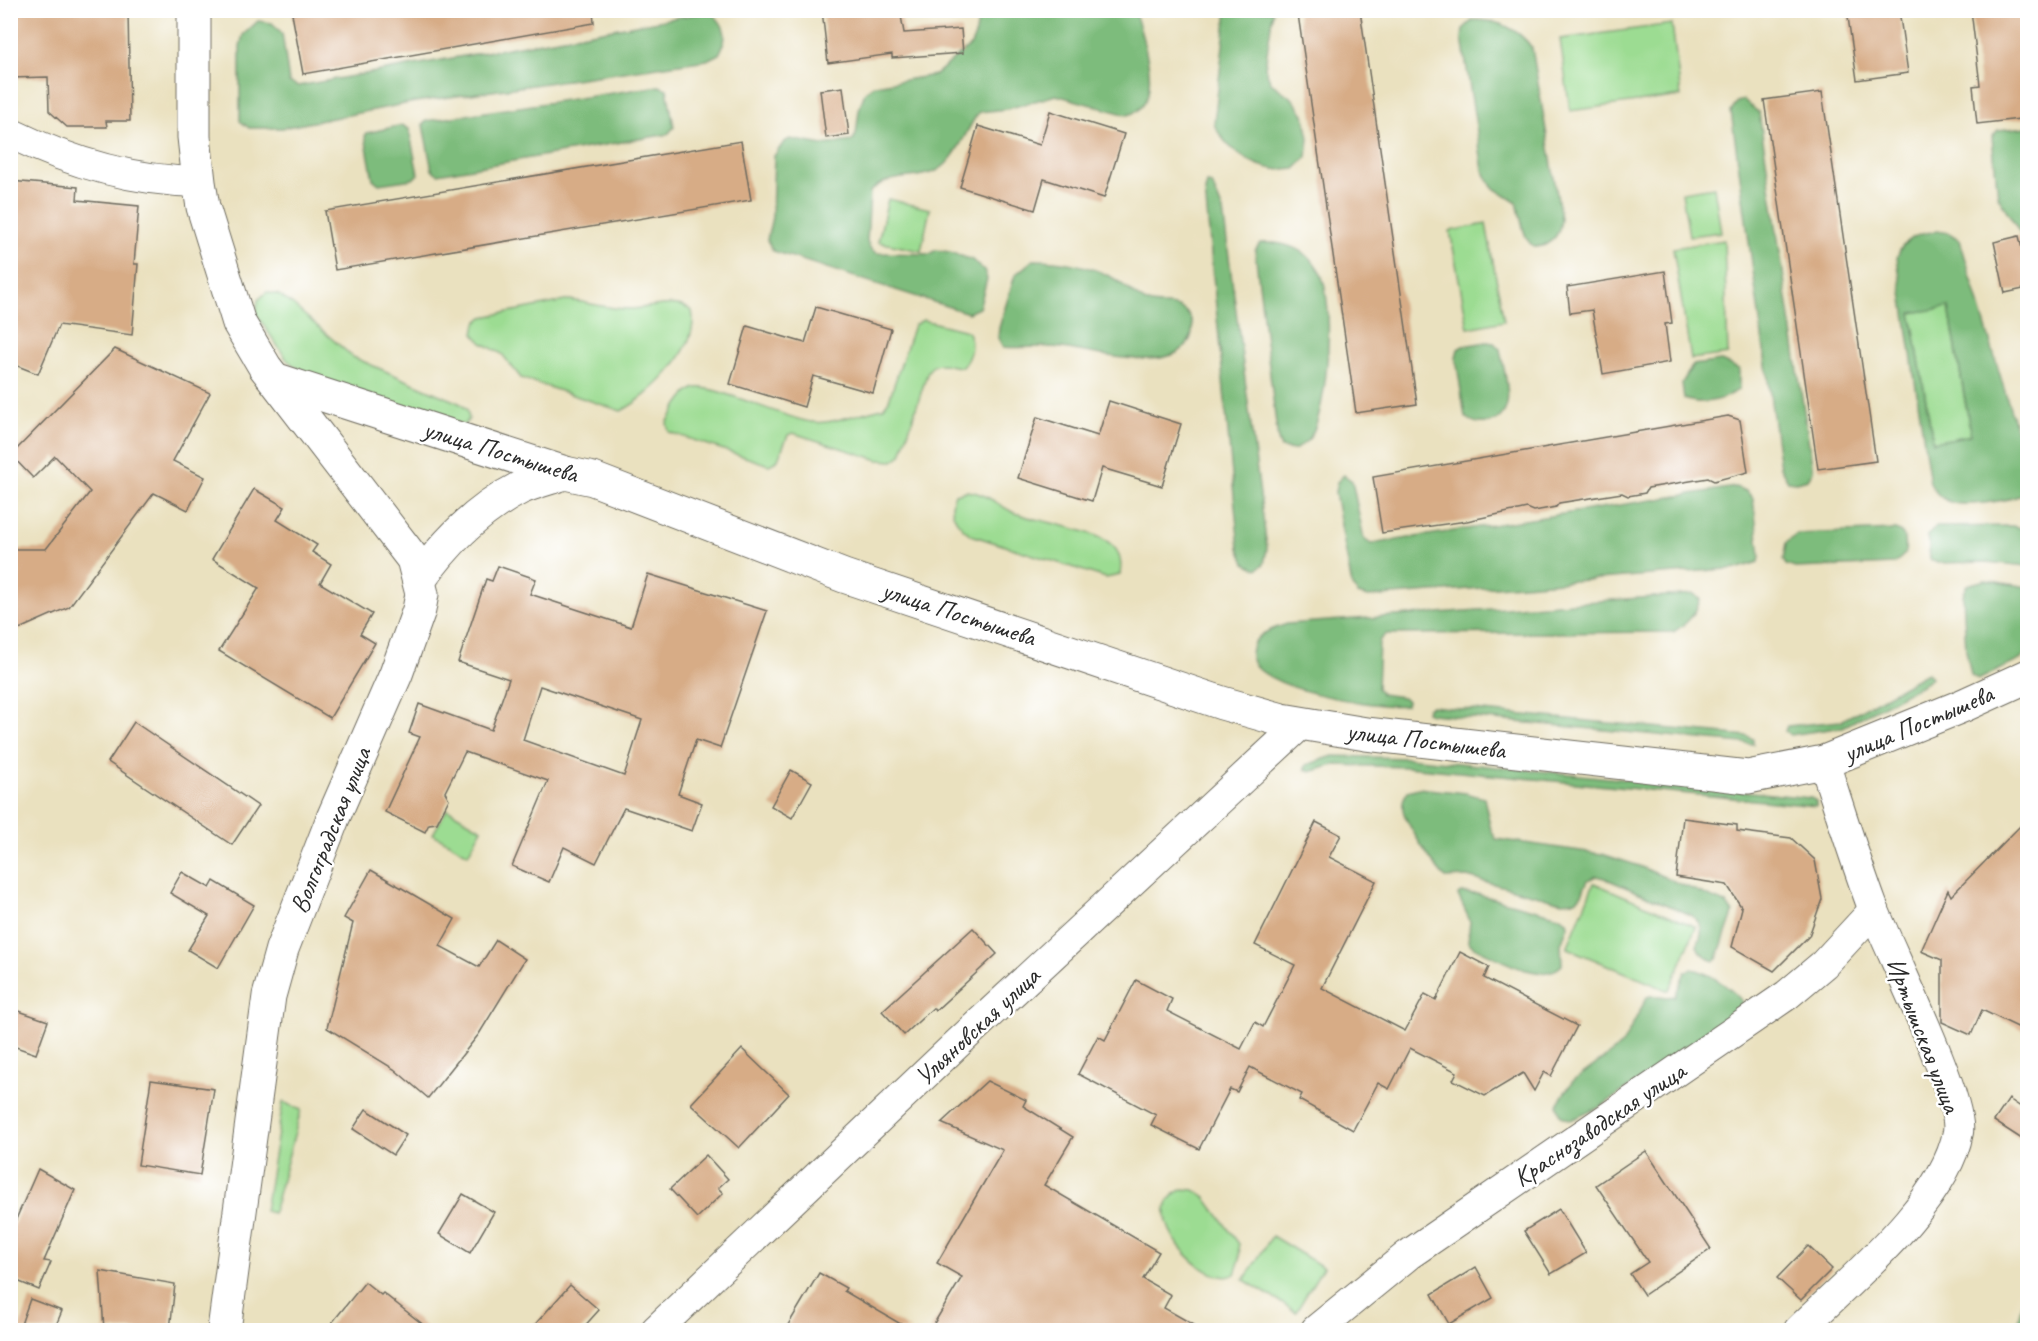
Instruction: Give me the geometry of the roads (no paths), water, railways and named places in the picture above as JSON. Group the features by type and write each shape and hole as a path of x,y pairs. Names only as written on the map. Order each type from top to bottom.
{"main road":[{"path":"194,10 194,137 203,207 239,323 265,367 277,380"},
{"name":"улица Постышева","path":"277,380 565,473 593,479 844,576 1222,703 1301,724 1366,734 1748,777 1824,762 1962,706 2028,676"},
{"name":"Волгоградская улица","path":"224,1330 272,986 282,949 333,818 400,663 419,610 422,594 413,559 389,524 336,462 277,380"},
{"path":"420,579 440,551 490,508 521,488 565,473"}],"street":[{"path":"10,133 42,148 96,166 165,181 199,182"},
{"name":"Ульяновская улица","path":"656,1330 958,1042 1301,724"},
{"name":"Иртышская улица","path":"1799,1330 1928,1198 1954,1148 1959,1130 1958,1113 1874,910 1824,762"},
{"name":"Краснозаводская улица","path":"1316,1330 1408,1255 1787,995 1824,964 1874,910"}]}
